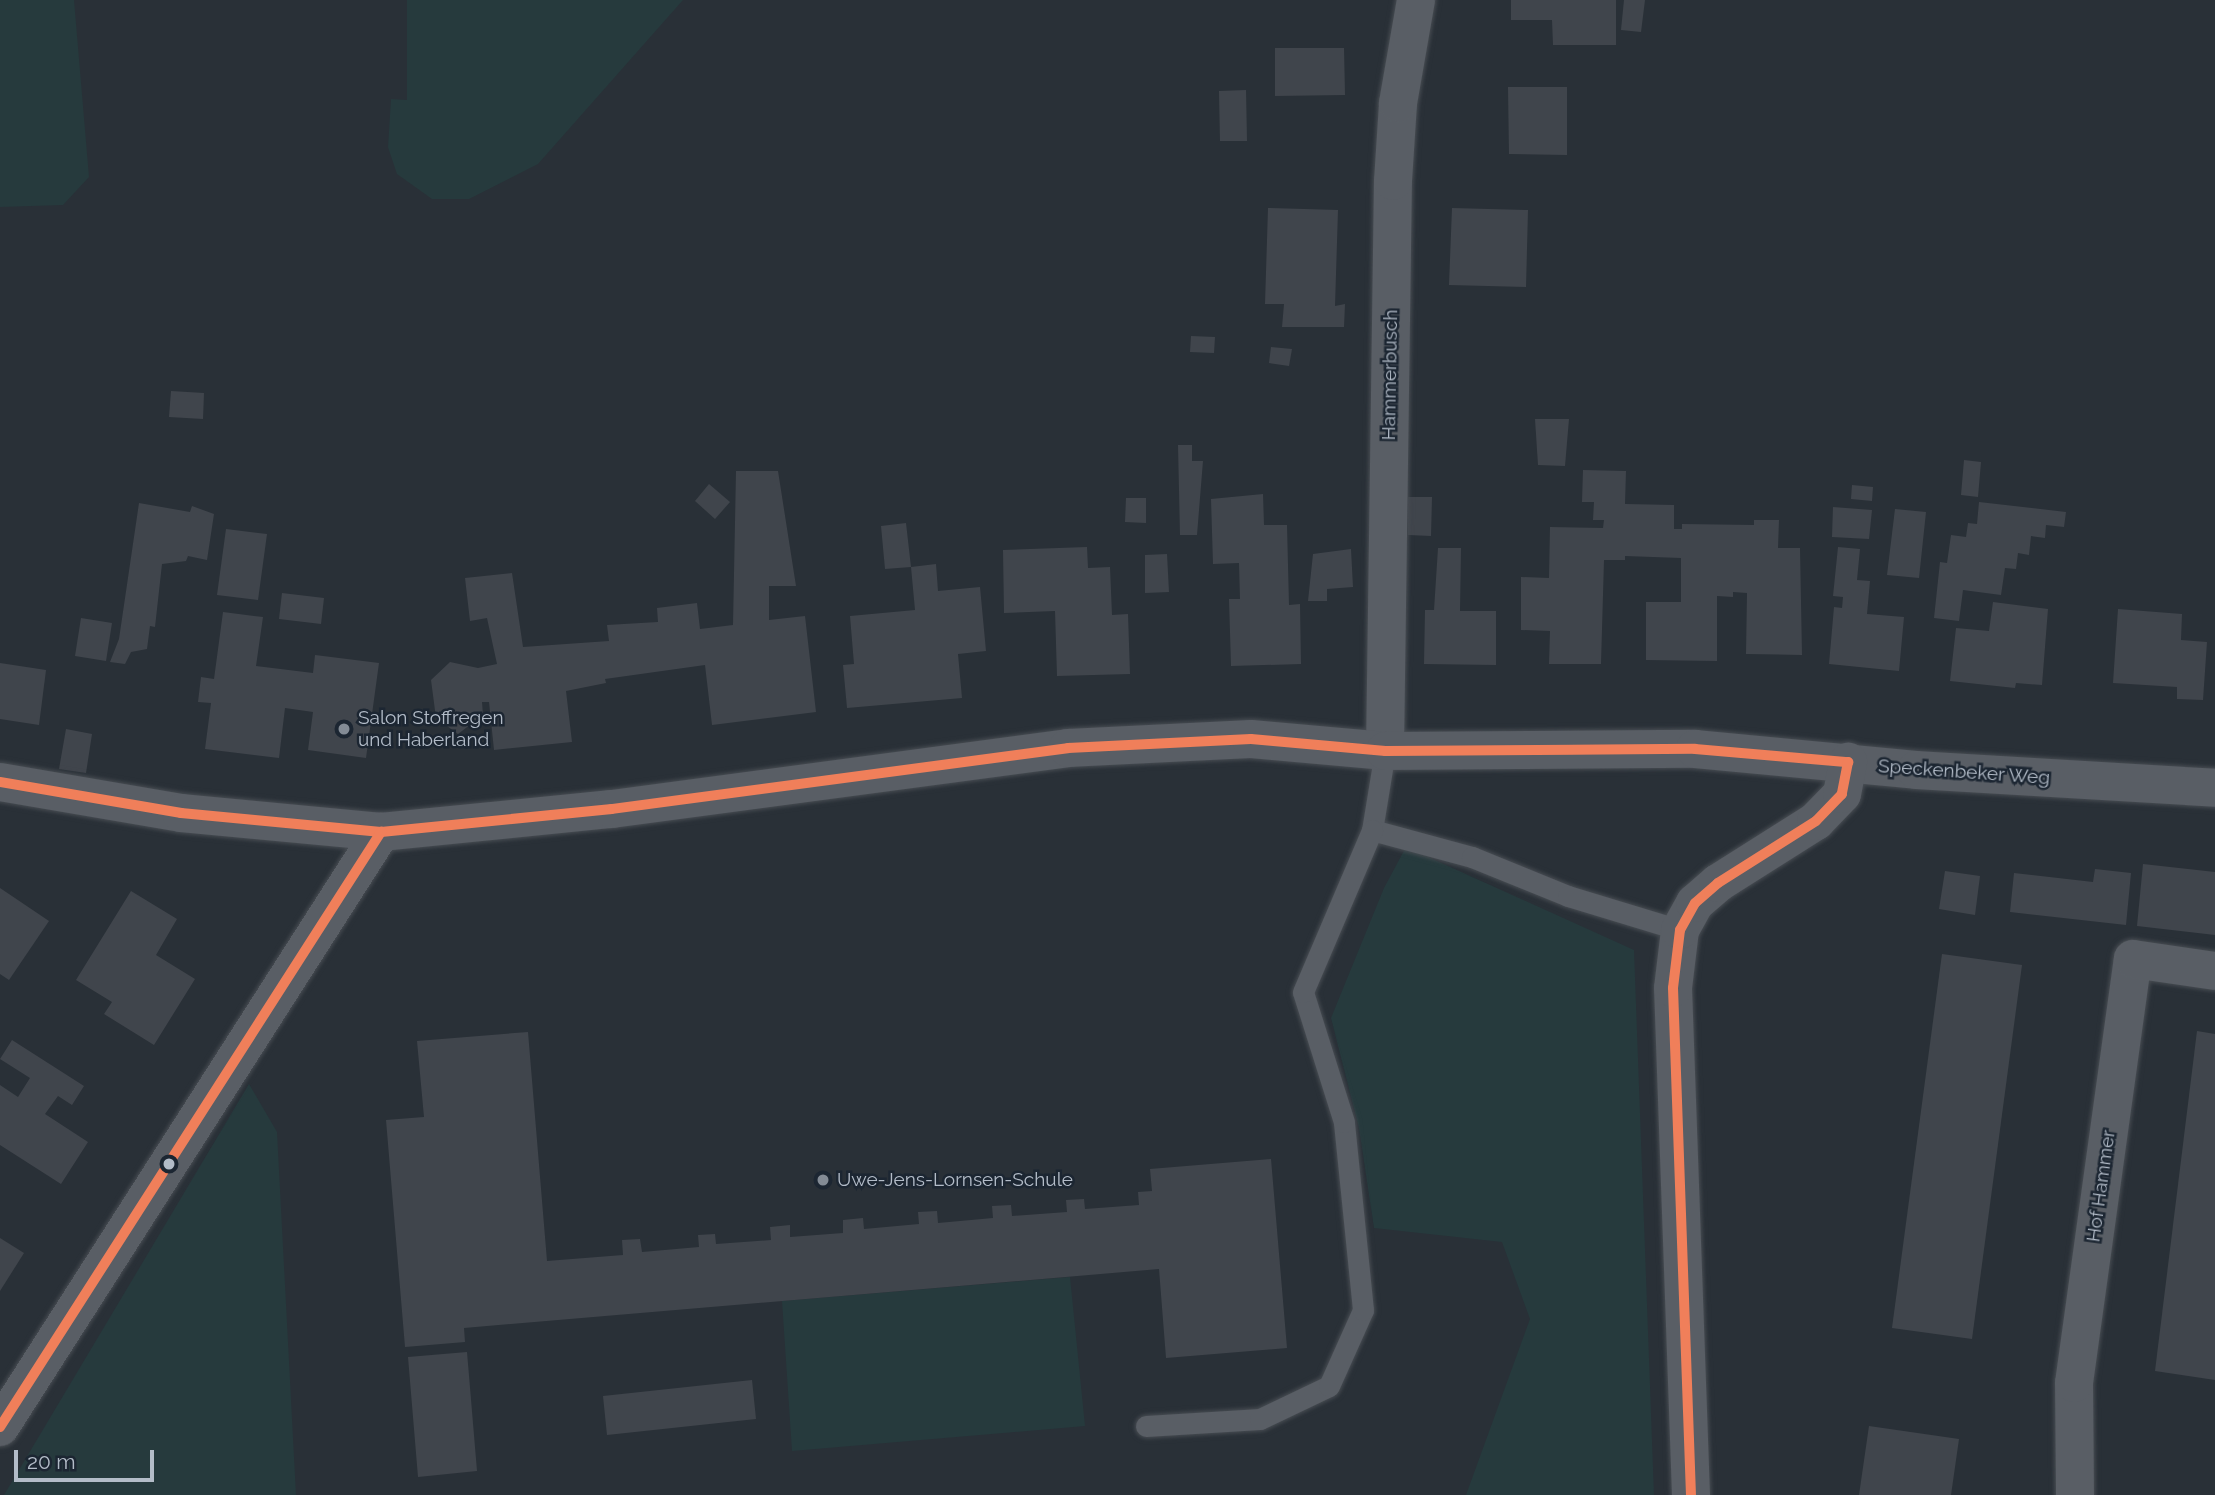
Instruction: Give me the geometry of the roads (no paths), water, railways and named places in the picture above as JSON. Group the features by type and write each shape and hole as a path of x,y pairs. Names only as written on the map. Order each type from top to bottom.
{"street":[{"name":"Hammerbusch","path":"1385,751 1393,181 1398,103 1416,0"},
{"name":"Speckenbeker Weg","path":"0,782 181,813 381,832 612,809 1068,748 1251,739 1385,751 1695,749 2215,788"},
{"path":"1691,1495 1674,988 1680,930 1695,903 1718,883 1816,821 1842,794 1848,762"},
{"path":"0,1427 381,832"},
{"name":"Hof Hammer","path":"2075,1495 2074,1383 2133,959 2215,971"}],"lane":[{"path":"1146,1426 1260,1419 1329,1386 1363,1310 1343,1122 1303,992 1372,831 1385,751"},
{"path":"1372,831 1472,857 1568,896 1680,930"}],"place":[{"name":"Salon Stoffregen und Haberland","path":"344,729"},
{"name":"Uwe-Jens-Lornsen-Schule","path":"823,1180"}]}
